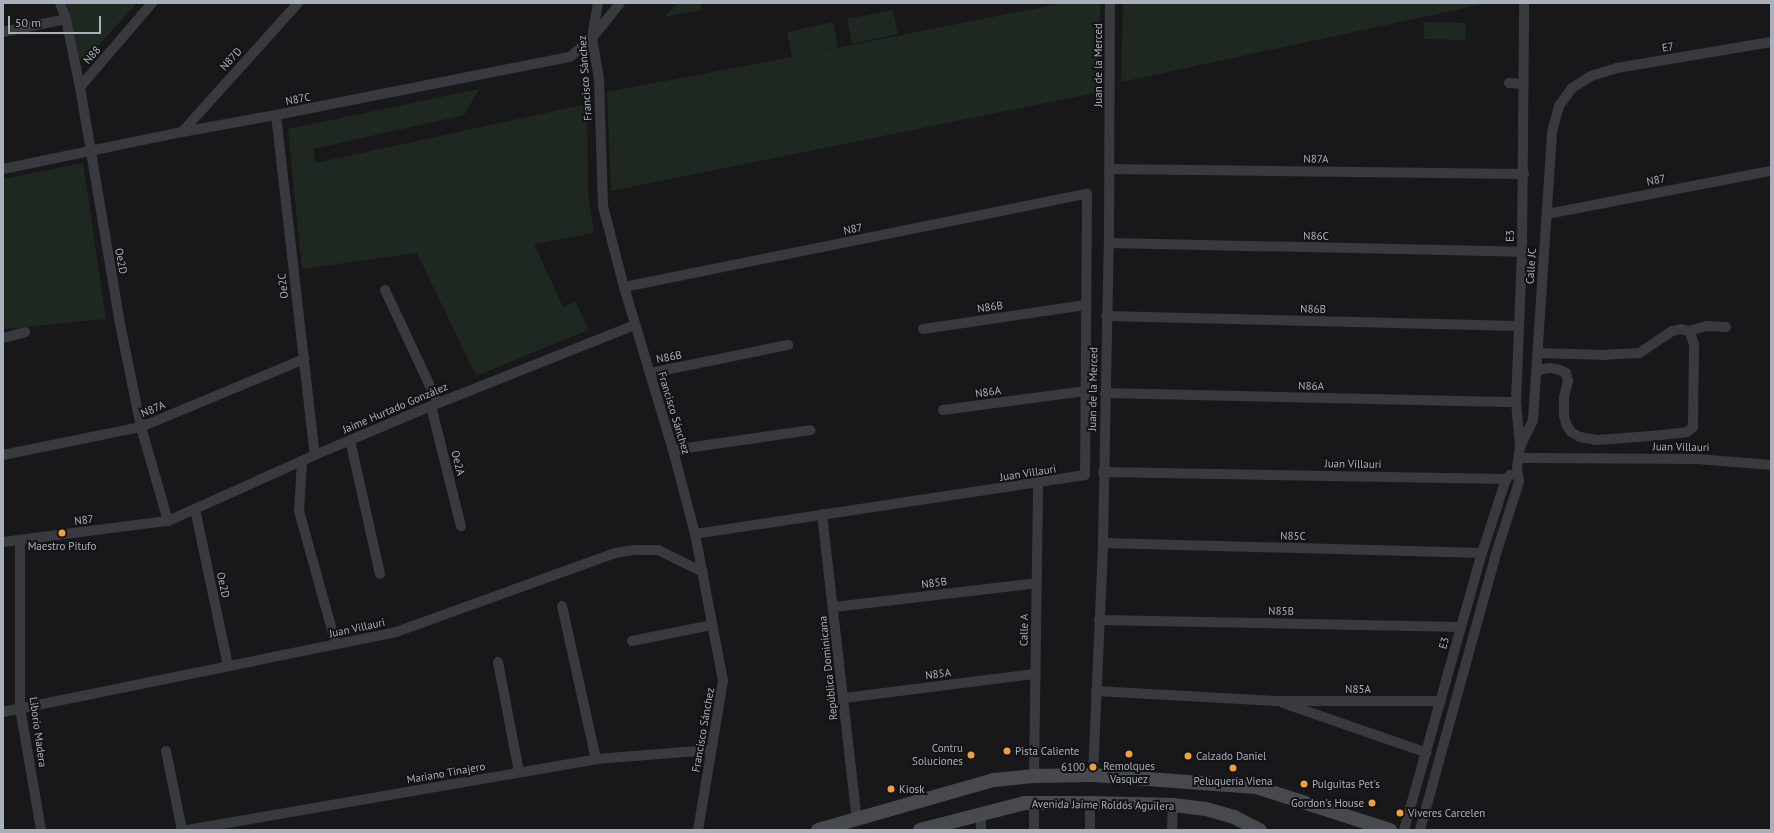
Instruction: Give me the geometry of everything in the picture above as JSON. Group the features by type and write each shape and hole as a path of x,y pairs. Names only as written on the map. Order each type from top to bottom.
{"street":[{"name":"Oe2D","path":"60,3 66,20 80,87 120,324 141,427 168,521"},
{"name":"N88","path":"80,87 152,3"},
{"name":"N87D","path":"182,132 298,3"},
{"name":"Francisco Sánchez","path":"598,3 592,38 599,79 603,206 624,287 673,450 696,534 723,681 698,830"},
{"path":"592,38 620,3"},
{"name":"Juan de la Merced","path":"1093,775 1103,544 1106,316 1109,243 1110,3"},
{"name":"E3","path":"1420,830 1493,564 1518,482 1520,447 1516,402 1524,174 1524,3"},
{"path":"3,32 66,20"},
{"name":"N87C","path":"3,169 182,132 570,57 592,38"},
{"name":"E7","path":"1572,88 1591,76 1617,68 1771,42"},
{"path":"1510,83 1523,84"},
{"name":"Calle JC","path":"1520,447 1533,420 1552,132 1559,106 1572,88"},
{"name":"Oe2C","path":"276,115 315,455"},
{"name":"N87A","path":"1109,169 1524,174"},
{"name":"N87","path":"1547,214 1771,171"},
{"name":"N87","path":"624,287 1086,194"},
{"name":"Juan Villauri","path":"696,534 822,514 1038,484 1085,475 1086,194"},
{"name":"N86C","path":"1109,243 1522,252"},
{"name":"Oe2A","path":"385,290 435,404 461,526"},
{"name":"N86B","path":"923,329 1085,305"},
{"name":"N86B","path":"1106,316 1519,326"},
{"name":"Jaime Hurtado González","path":"168,521 315,455 435,404 635,325"},
{"path":"1538,353 1605,355 1639,353 1672,331 1681,329 1689,331 1706,326 1726,327"},
{"path":"1537,370 1550,368 1566,373 1568,381 1564,397 1564,415 1566,424 1571,432 1580,437 1597,440 1687,432 1693,426 1694,409 1694,344 1689,331"},
{"path":"3,338 25,332"},
{"name":"N86B","path":"650,373 788,345"},
{"name":"N87A","path":"3,455 141,427 304,359"},
{"name":"N86A","path":"943,410 1085,391"},
{"name":"N86A","path":"1105,393 1516,402"},
{"path":"673,450 811,430"},
{"path":"350,440 380,574"},
{"name":"Juan Villauri","path":"1518,463 1697,458 1771,465"},
{"path":"302,461 299,511 336,644"},
{"name":"E3","path":"1404,830 1427,753 1482,553 1506,479 1518,463"},
{"name":"Juan Villauri","path":"1104,472 1506,479"},
{"name":"Calle A","path":"1034,776 1038,484"},
{"name":"Oe2D","path":"195,509 228,666"},
{"name":"República Dominicana","path":"822,514 834,607 857,819"},
{"name":"N87","path":"3,542 168,521"},
{"name":"Liborio Madera","path":"20,540 20,708 40,830"},
{"name":"N85C","path":"1103,544 1482,553"},
{"name":"Juan Villauri","path":"3,712 396,632 616,553 635,550 658,550 703,572"},
{"name":"N85B","path":"834,607 1037,583"},
{"path":"562,606 596,759"},
{"name":"N85B","path":"1099,620 1461,627"},
{"path":"632,641 712,624"},
{"path":"498,662 519,772"},
{"name":"N85A","path":"844,698 1035,674"},
{"name":"N85A","path":"1096,691 1276,701 1441,701"},
{"name":"N85A","path":"1276,701 1427,753"},
{"name":"Mariano Tinajero","path":"187,830 596,759 712,750"},
{"path":"166,751 182,830"},
{"path":"818,830 994,780 1034,776 1093,775 1256,787 1390,830"},
{"name":"Avenida Jaime Roldós Aguilera","path":"923,830 981,813 1025,803 1090,803 1172,805 1206,809 1234,817 1260,830"},
{"path":"1034,803 1034,830"},
{"path":"1090,803 1090,830"},
{"path":"1172,805 1172,830"},
{"path":"981,813 981,830"}],"shaded area":[{"path":"67,3 137,3 87,58 83,60 80,59"},
{"path":"678,3 700,3 702,10 664,17"},
{"path":"1064,3 1101,3 1095,93 611,191 607,92 792,57 787,32 833,22 838,47 801,55"},
{"path":"1123,3 1488,3 1121,82"},
{"path":"893,10 898,34 852,44 847,19"},
{"path":"1424,22 1466,23 1465,40 1424,39"},
{"path":"479,89 464,115 313,149 316,163 587,104 588,193 594,233 534,244 563,307 576,302 588,330 476,376 417,253 302,269 288,129"},
{"path":"83,163 106,319 3,329 3,179"}],"place":[{"name":"Maestro Pitufo","path":"62,533"},
{"name":"Pista Caliente","path":"1007,751"},
{"name":"Remolques Vasquez","path":"1129,754"},
{"name":"Contru Soluciones","path":"971,755"},
{"name":"Calzado Daniel","path":"1188,756"},
{"name":"6100","path":"1093,767"},
{"name":"Peluquería Viena","path":"1233,768"},
{"name":"Pulguitas Pet's","path":"1304,784"},
{"name":"Kiosk","path":"891,789"},
{"name":"Gordon's House","path":"1372,803"},
{"name":"Viveres Carcelen","path":"1400,813"}]}
